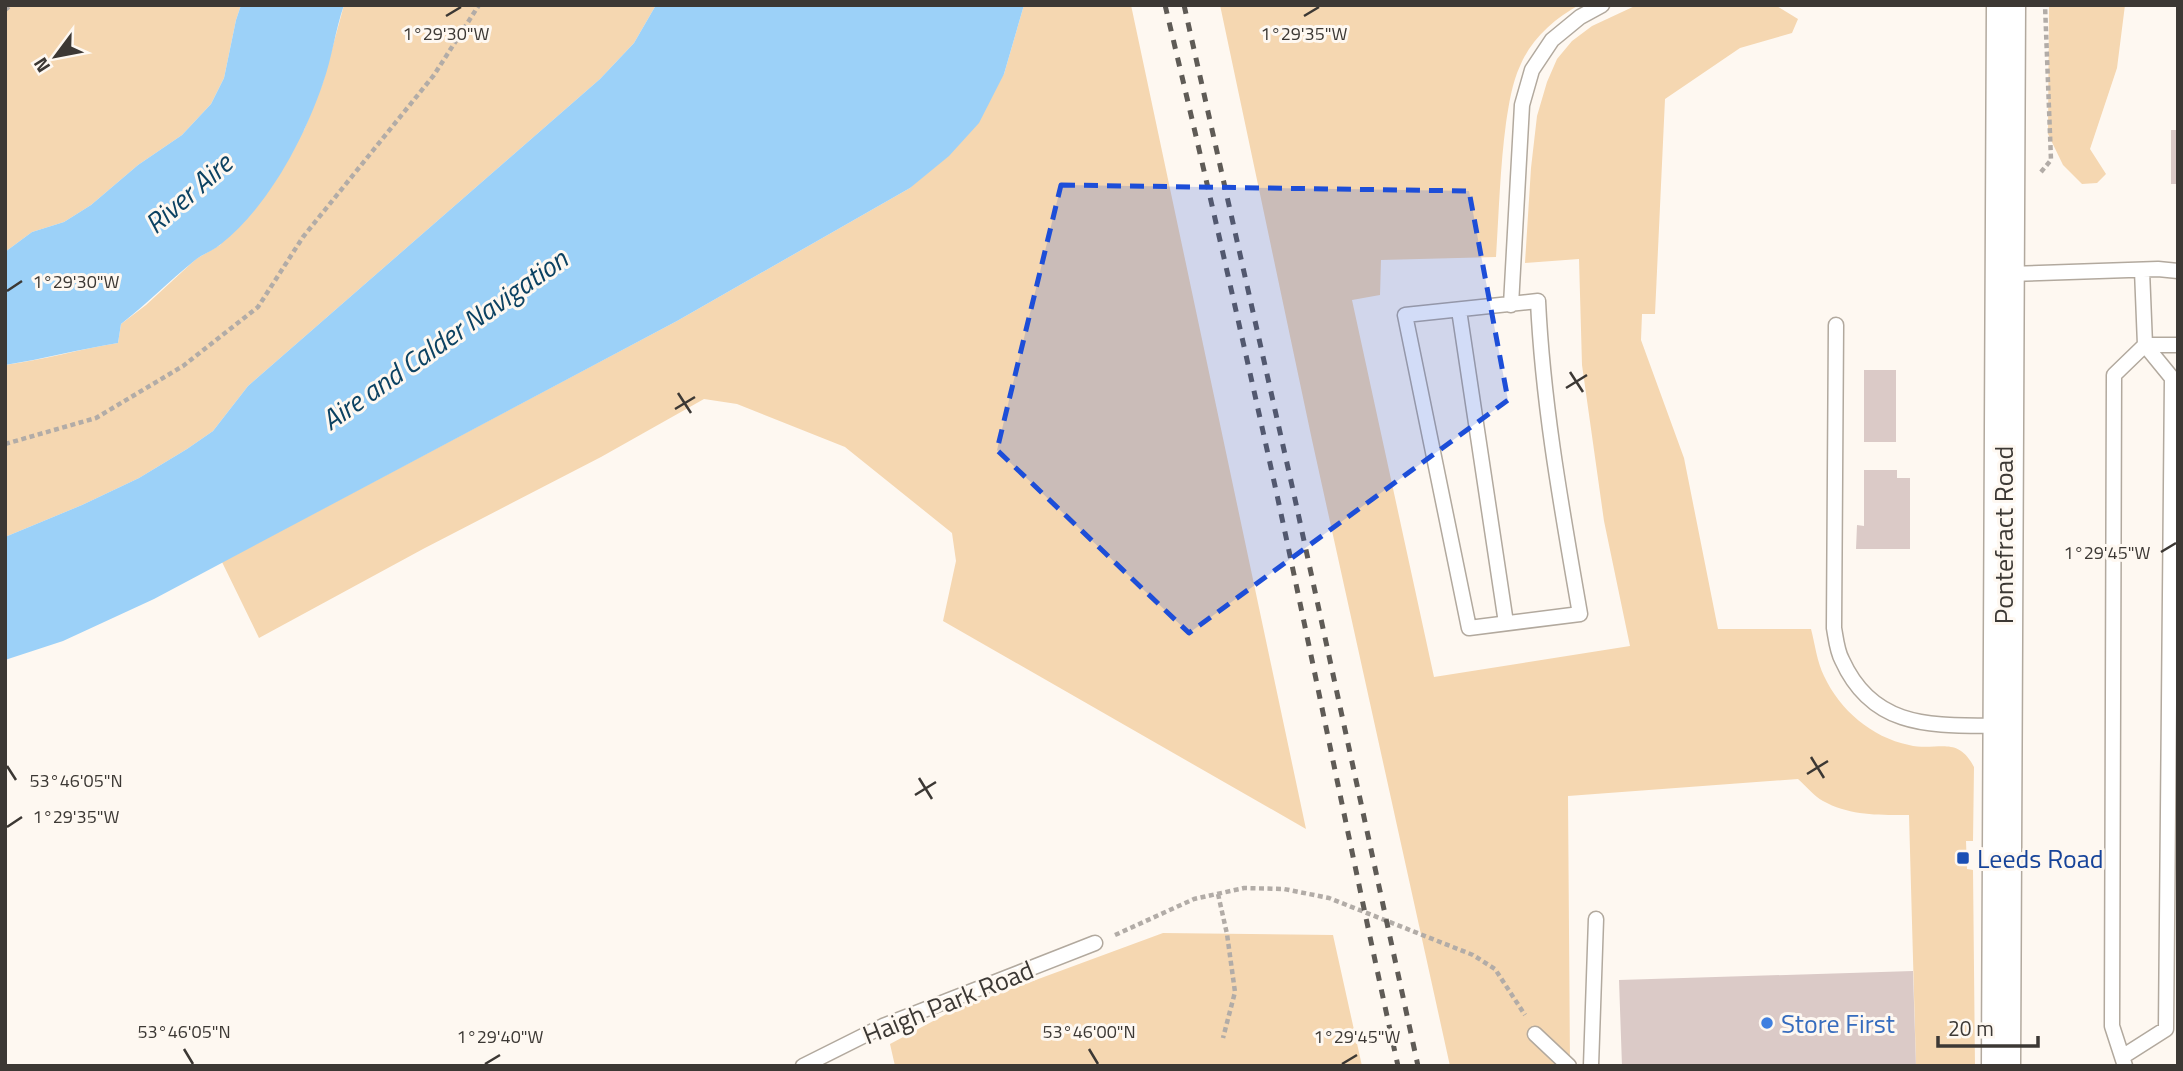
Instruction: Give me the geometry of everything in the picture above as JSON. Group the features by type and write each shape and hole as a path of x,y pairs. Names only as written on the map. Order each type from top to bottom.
{"main road":[{"name":"Pontefract Road","path":"2001,1066 2006,5"}],"lane":[{"path":"1511,304 1522,106 1532,70 1552,40 1580,17 1602,5"},
{"path":"2142,270 2145,345 2172,378 2166,1029 2123,1062 2112,1027 2114,375 2145,345 2178,345"},
{"path":"2004,274 2178,271"},
{"path":"1538,301 1541,358 1556,478 1580,614 1469,628 1405,315 1511,304 1538,301"},
{"path":"1459,310 1506,623"},
{"path":"1836,325 1834,628 1841,658 1855,685 1877,706 1905,720 1934,725 2002,726"},
{"path":"1591,1066 1596,919"},
{"name":"Haigh Park Road","path":"803,1066 883,1026 1095,943"},
{"path":"1535,1034 1569,1066"}],"path":[{"path":"5,10 11,5"},
{"path":"5,443 96,418 183,366 258,307 303,237 434,75 479,5"},
{"path":"1095,943 1194,900 1244,888 1284,890 1329,898 1473,956 1495,969 1535,1034"},
{"path":"1218,894 1235,992 1223,1038"}],"highlighted area":[{"path":"1061,185 1469,191 1508,400 1189,633 997,450"}],"shaded area":[{"path":"5,5 241,5 224,78 211,104 182,135 138,165 91,205 64,222 32,232 5,252"},
{"path":"344,5 656,5 634,43 600,79 248,386 213,431 139,478 5,537 5,365 118,343 121,324 196,259 220,245 304,130 323,82"},
{"path":"1024,5 1131,5 1306,829 943,621 956,561 952,533 845,447 737,404 704,399 601,457 259,638 222,562 677,321 910,188 1004,74"},
{"path":"1220,5 1579,5 1552,23 1530,47 1515,79 1504,140 1496,257 1381,260 1380,295 1352,300 1434,677 1630,646 1604,521 1582,365 1579,259 1525,263 1537,116 1557,59 1572,41 1592,26 1637,5 1775,5 1798,19 1792,33 1740,48 1665,99 1655,314 1642,314 1641,340 1684,458 1718,629 1811,629 1824,676 1839,700 1858,720 1882,736 1909,745 1953,747 1961,751 1974,767 1973,841 1966,841 1967,869 1973,870 1975,1066 1916,1066 1909,815 1865,814 1844,810 1820,799 1798,779 1568,796 1570,1066 1450,1066 1312,440"},
{"path":"2049,5 2125,5 2117,68 2090,149 2106,174 2097,183 2082,184 2063,165 2048,134"},
{"path":"1163,933 1333,935 1362,1066 895,1066 890,1044 952,1011"}],"water":[{"name":"River Aire","path":"241,5 344,5 326,74 306,127 269,192 238,229 218,246 200,256 121,324 118,343 5,365 5,252 32,232 64,222 91,205 138,165 182,135 211,104 224,78"},
{"name":"Aire and Calder Navigation","path":"656,5 1024,5 1004,74 979,123 949,156 910,188 677,321 154,599 63,641 5,660 5,537 139,478 213,431 248,386 600,79 634,43"}],"building":[{"path":"2171,130 2178,130 2178,184 2171,184"},
{"path":"1864,370 1896,370 1896,442 1864,442"},
{"path":"1864,470 1897,470 1897,478 1910,478 1910,549 1856,549 1857,525 1864,526"},
{"name":"Store First","path":"1913,971 1916,1066 1622,1066 1619,980"}],"railway":[{"path":"1165,5 1277,495 1398,1066"},
{"path":"1184,5 1418,1066"}],"place":[{"name":"Leeds Road","path":"1963,858"},
{"name":"Store First","path":"1767,1023"}]}
